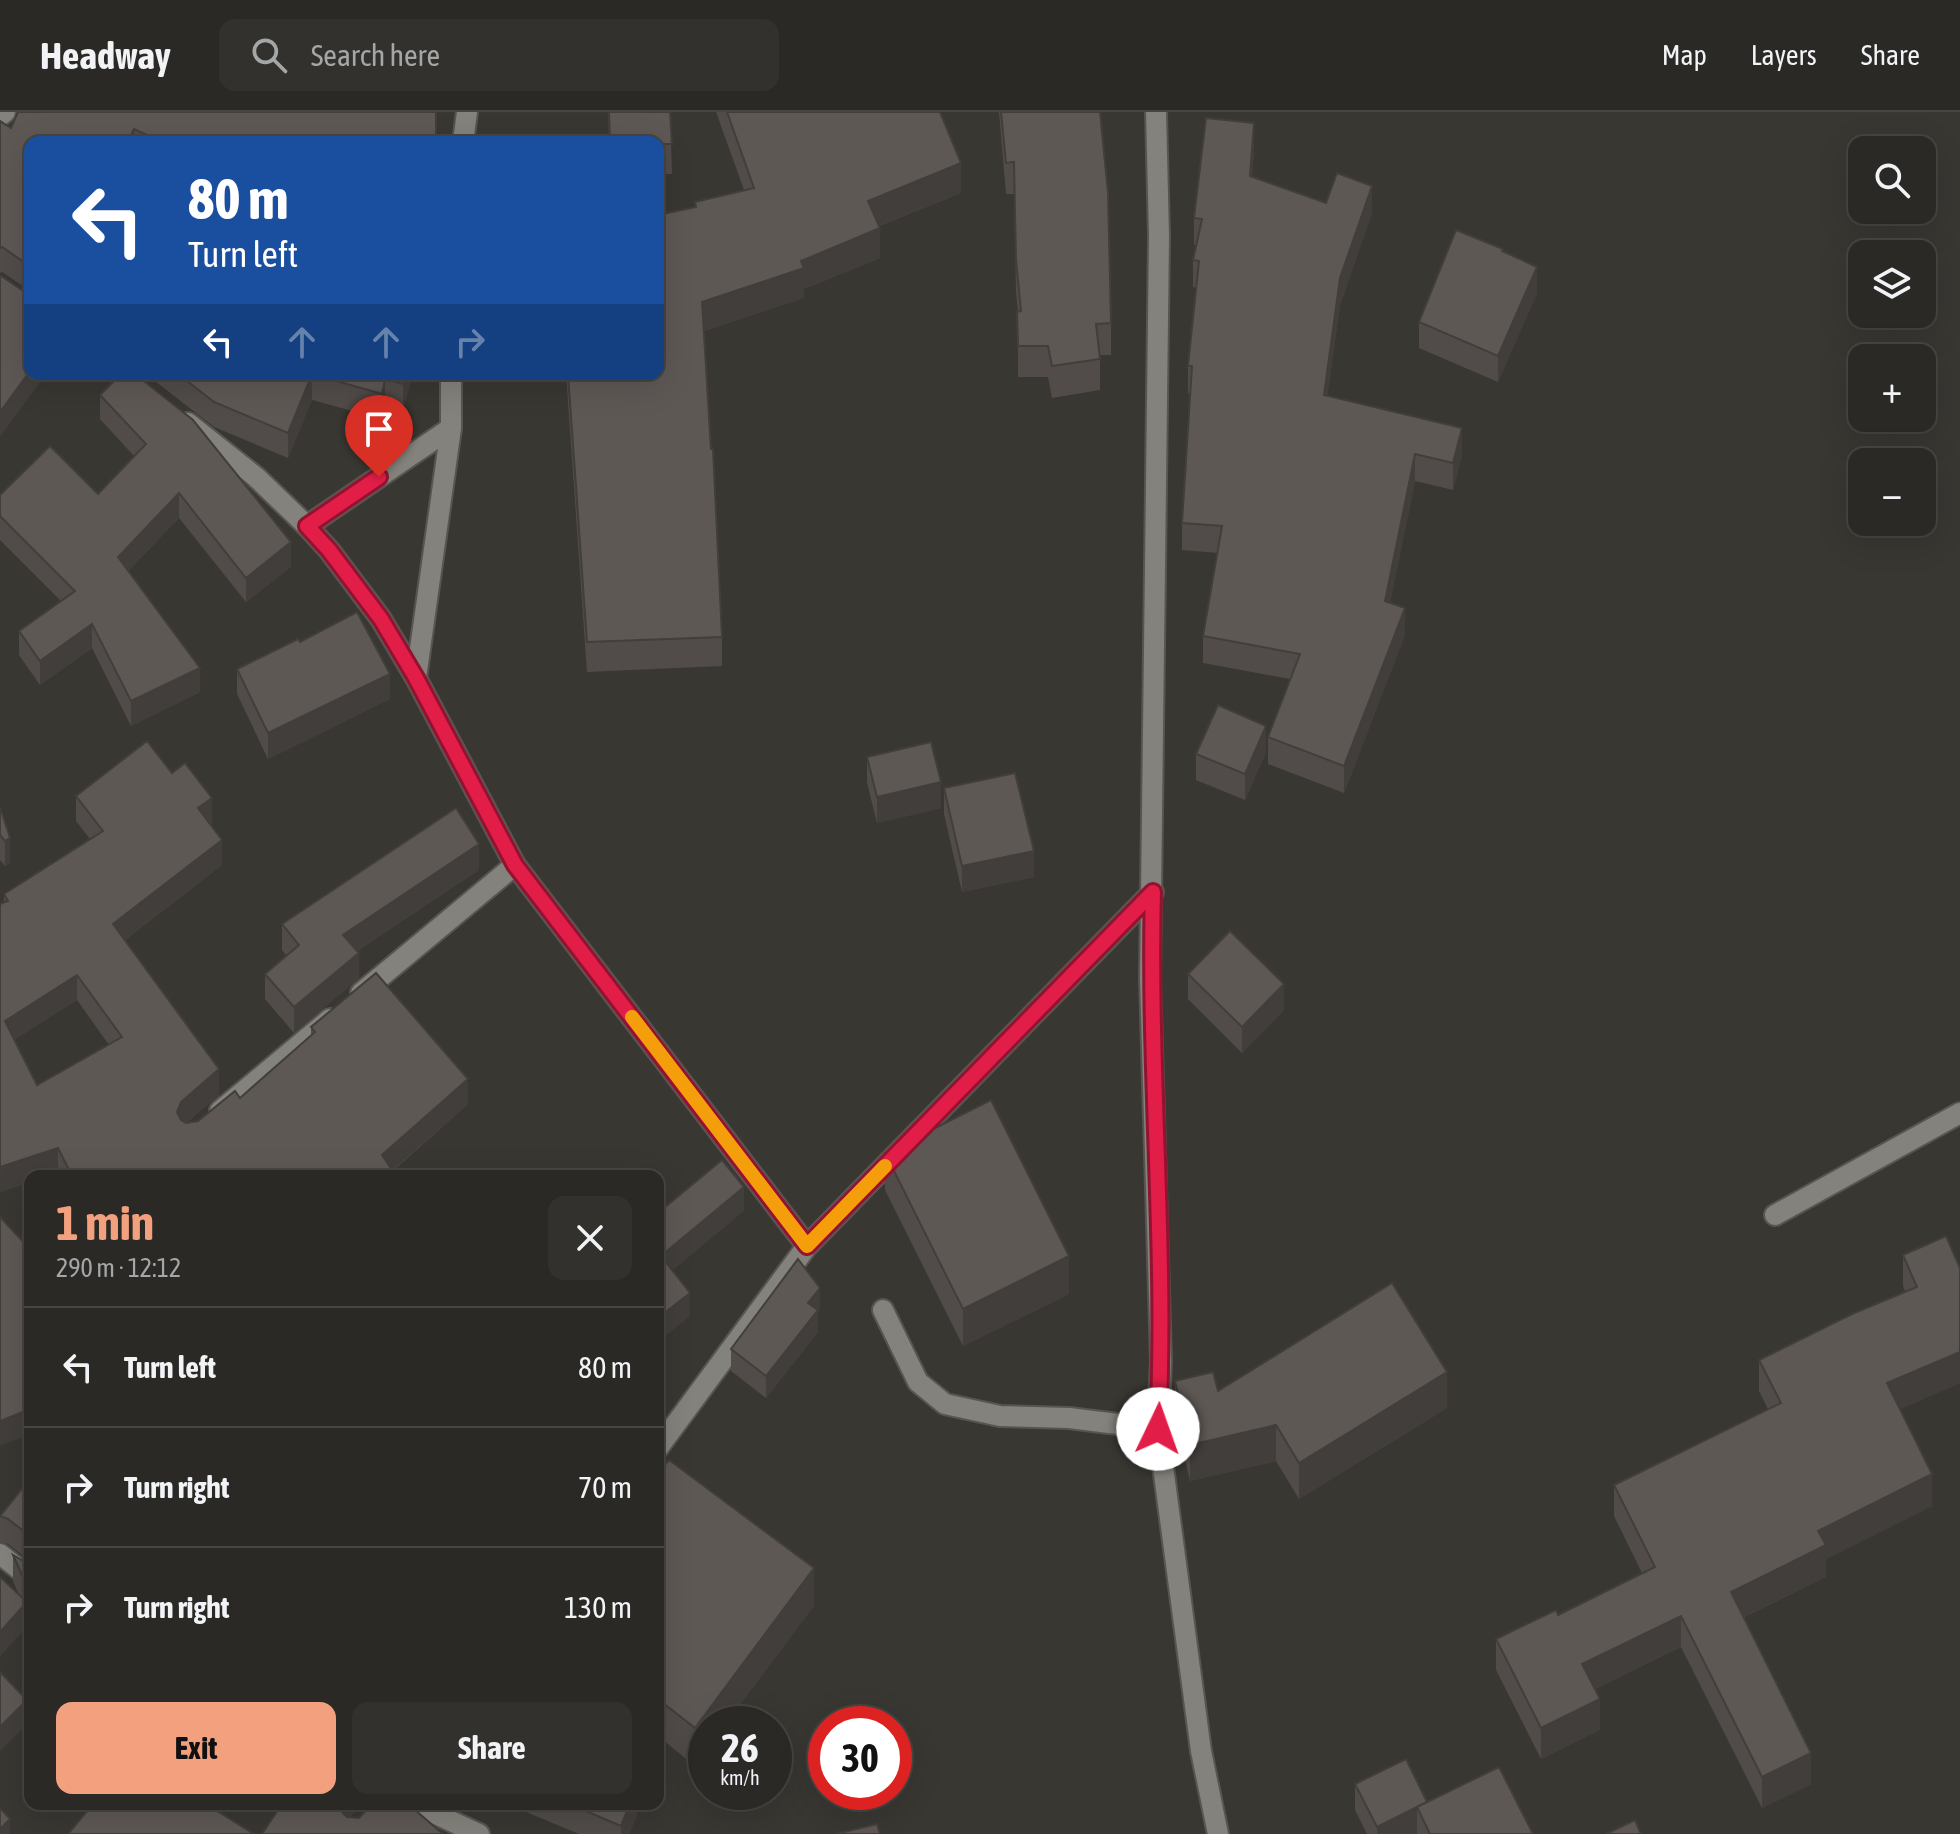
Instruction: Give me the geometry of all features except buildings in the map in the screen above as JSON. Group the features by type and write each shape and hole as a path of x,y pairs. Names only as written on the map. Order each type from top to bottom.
{"street":[{"path":"0,116 5,112"},
{"path":"464,136 467,112"},
{"path":"1156,112 1159,252 1150,979 1161,1361 1158,1429 1201,1751 1218,1834"},
{"path":"416,678 451,428 451,380"},
{"path":"173,411 256,477 329,550 381,619 416,678 515,865 807,1246"},
{"path":"307,526 451,428"},
{"path":"202,1126 515,865"},
{"path":"664,1440 807,1246 1153,892"},
{"path":"1775,1215 1960,1113"},
{"path":"883,1310 918,1382 945,1404 1000,1416 1069,1418 1158,1429"},
{"path":"0,1554 24,1573"},
{"path":"427,1810 479,1834"}],"slow traffic":[{"path":"632,1017 807,1246 885,1166"}],"route":[{"path":"379,477 307,526 381,619 416,678 515,865 807,1246 1153,892 1150,979 1161,1361 1158,1429"}]}
